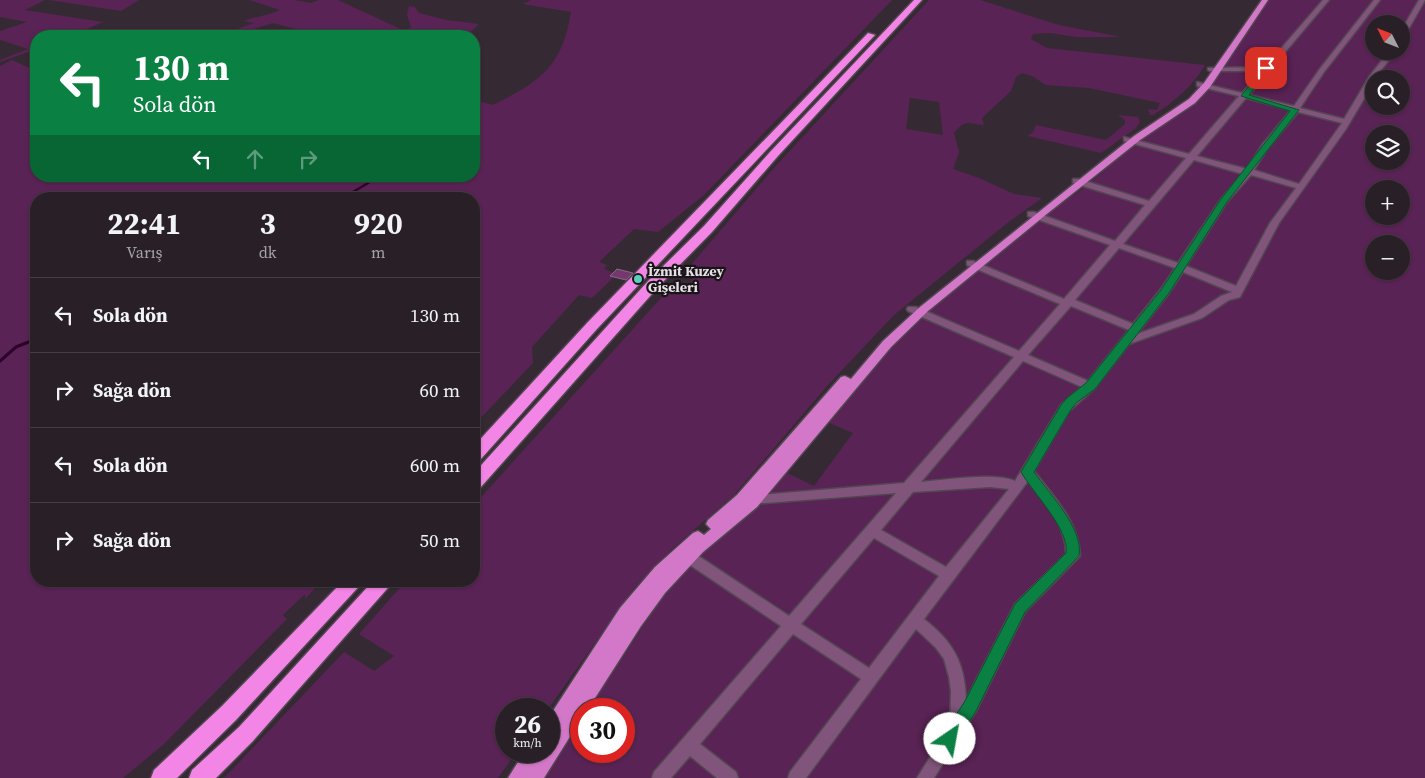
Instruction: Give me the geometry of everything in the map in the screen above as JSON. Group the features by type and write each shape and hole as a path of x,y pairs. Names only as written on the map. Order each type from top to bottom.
{"highway":[{"path":"480,449 598,319 904,0"},
{"path":"480,477 654,283 708,229 798,127 918,0"},
{"path":"162,778 229,713 348,587"},
{"path":"200,778 246,734 380,587"}],"main road":[{"path":"1214,69 1256,0"},
{"path":"533,778 635,621 685,555 742,499 879,342 1130,140 1192,101 1264,0"},
{"path":"560,715 626,613 660,571 685,555 756,498 916,311"},
{"path":"517,778 528,763"}],"street":[{"path":"660,778 1069,303 1266,68 1326,0"},
{"path":"796,778 948,575 1018,488 1066,408 1072,400 1090,386 1165,291 1224,201 1295,110 1321,71 1377,0"},
{"path":"1410,21 1422,0"},
{"path":"1126,341 1198,316 1225,298 1236,295 1275,223 1346,122 1373,77 1386,60"},
{"path":"1214,69 1266,68"},
{"path":"1203,85 1346,122"},
{"path":"1130,140 1301,187"},
{"path":"1079,182 1152,204"},
{"path":"1035,215 1116,246 1180,267 1238,291"},
{"path":"974,265 1136,329"},
{"path":"916,311 1090,386"},
{"path":"925,778 971,706 1020,608 1072,556 1074,546 1069,531 1028,472"},
{"path":"742,499 990,482 1008,483 1018,488"},
{"path":"872,530 948,575"},
{"path":"685,555 871,678"},
{"path":"914,620 944,646 954,661 958,681 958,726"},
{"path":"689,745 730,778"}],"shaded area":[{"path":"0,0 45,0 25,10 103,22 85,30 30,30 30,51 0,62 0,60 28,49 0,40 0,31 27,22 0,17"},
{"path":"49,0 139,0 121,11"},
{"path":"249,0 294,0 311,3 319,0 338,0 403,30 300,30 273,23 251,30 235,30 254,23 244,21 280,10"},
{"path":"531,0 892,0 704,195 658,232 634,229 599,262 607,265 604,269 617,274 592,298 579,295 532,347 533,363 480,419 480,192 30,192 30,587 316,587 305,599 305,594 283,615 287,619 164,744 123,778 0,778 0,66 12,60 30,68 30,182 480,182 480,102 493,105 536,80 555,59 567,31 571,12 523,4"},
{"path":"929,0 980,0 1059,25 1121,37 1076,37 1050,33 1033,34 1031,39 1047,48 1205,65 1182,93 1153,115 1150,115 1148,109 1157,110 1160,103 1089,88 1046,85 1032,76 1022,73 1016,77 1011,91 982,118 984,125 967,123 958,128 954,133 959,152 953,169 979,178 1014,194 1042,198 1006,224 894,315 827,386 734,495 673,548 635,587 556,698 495,698 495,763 509,763 498,778 224,778 344,652 374,671 394,656 359,634 401,587 480,587 480,498 670,288 684,288 694,278 684,273 774,168","holes":["910,98 939,102 943,135 906,129"]},
{"path":"1267,0 1425,0 1425,778 543,778 553,763 560,763 560,752 570,737 570,763 635,763 635,698 596,698 653,611 686,568 785,472 814,486 853,433 827,422 905,331 1037,221 1081,190 1140,140 1199,99 1239,44"},
{"path":"409,6 415,7 419,13 446,20 479,24 472,30 406,30 411,27 407,15"},
{"path":"1118,115 1138,117 1140,122 1136,128 1101,153 1028,136 1033,132 1036,125 1106,140 1125,124 1125,120"}],"building":[{"path":"617,269 633,273 626,280 610,276"}],"waterway":[{"path":"353,192 370,182"},
{"path":"0,361 16,347 30,341"}],"place":[{"name":"İzmit Kuzey Gişeleri","path":"638,279"}],"route":[{"path":"950,739 971,706 1020,608 1072,556 1074,546 1069,531 1028,472 1066,408 1072,400 1090,386 1165,291 1193,245 1224,201 1248,173 1265,147 1295,110 1244,96 1266,68"}]}
